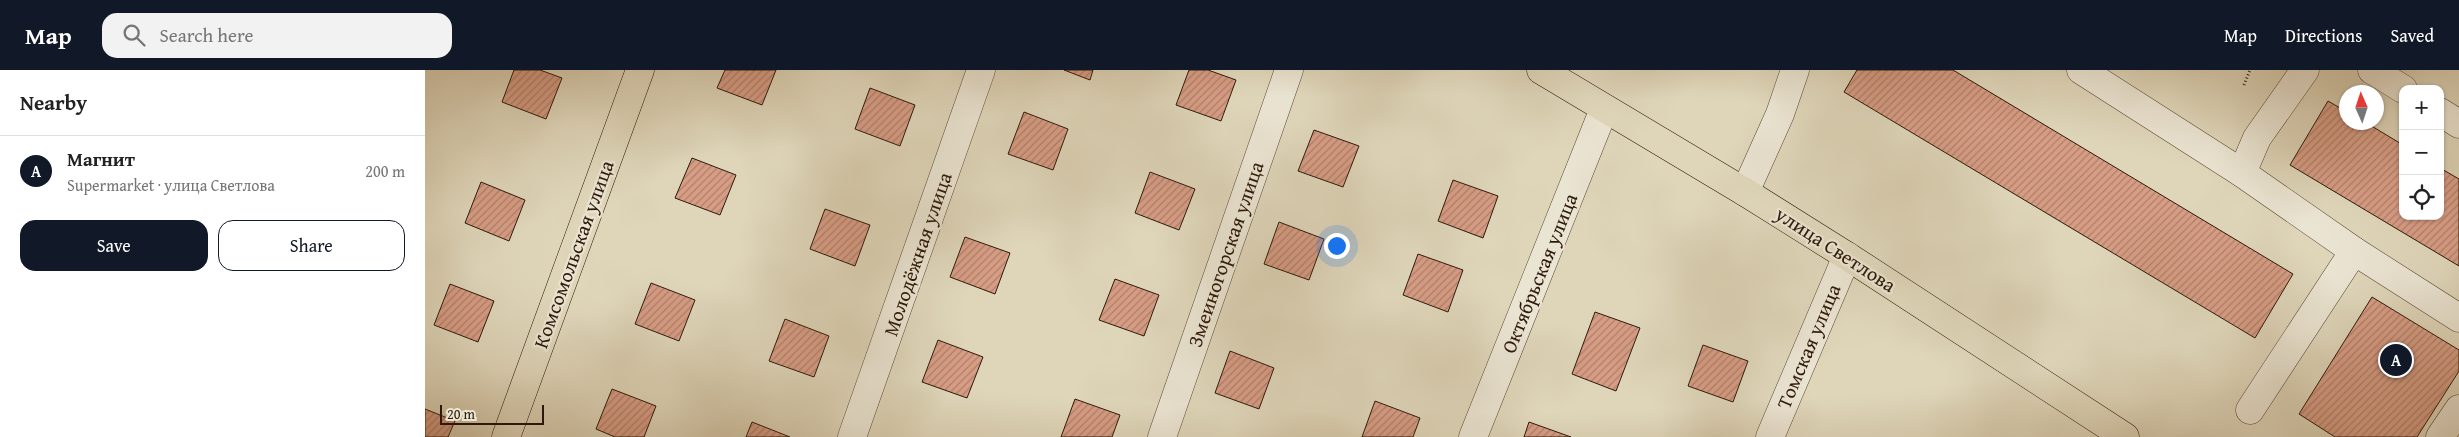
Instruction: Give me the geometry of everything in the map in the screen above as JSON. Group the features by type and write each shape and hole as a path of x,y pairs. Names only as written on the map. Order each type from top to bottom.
{"main road":[{"name":"Комсомольская улица","path":"506,437 640,70"},
{"name":"улица Светлова","path":"1541,70 1745,192 1847,256 2125,437"}],"street":[{"name":"Молодёжная улица","path":"852,437 981,70"},
{"name":"Змеиногорская улица","path":"1162,437 1289,70"},
{"path":"1745,192 1780,114 1795,70"},
{"path":"2081,70 2242,173 2354,251 2459,318"},
{"path":"2242,173 2257,138 2305,70"},
{"path":"2372,70 2399,87"},
{"name":"Октябрьская улица","path":"1473,437 1604,108"},
{"path":"2444,115 2459,124"},
{"path":"2250,410 2354,251"},
{"name":"Томская улица","path":"1769,437 1847,256"},
{"path":"2440,437 2459,409"}],"path":[{"path":"2244,85 2250,70"}],"building":[{"path":"514,70 540,70 562,78 546,119 502,102"},
{"path":"725,70 776,70 762,105 717,88"},
{"path":"1064,70 1093,70 1090,80"},
{"path":"1189,70 1208,70 1236,80 1221,121 1176,105"},
{"path":"1857,70 1953,70 2293,274 2255,338 1844,92"},
{"path":"870,88 915,105 900,146 855,129"},
{"path":"2328,101 2339,107 2339,130 2378,130 2399,143 2399,220 2444,220 2444,170 2459,179 2459,266 2290,165"},
{"path":"1024,112 1068,129 1053,170 1008,154"},
{"path":"1314,130 1359,146 1343,187 1298,171"},
{"path":"692,158 736,175 720,215 675,198"},
{"path":"1150,172 1195,189 1179,230 1135,213"},
{"path":"1453,180 1498,196 1483,238 1438,221"},
{"path":"481,182 525,200 509,241 465,223"},
{"path":"825,209 870,225 855,266 810,249"},
{"path":"1279,222 1324,239 1309,280 1264,264"},
{"path":"965,237 1010,253 995,294 950,277"},
{"path":"1418,254 1463,270 1448,312 1403,295"},
{"path":"1115,279 1159,295 1144,336 1099,320"},
{"path":"651,283 695,300 679,341 635,324"},
{"path":"450,284 494,301 478,342 434,325"},
{"path":"2372,297 2459,350 2459,371 2417,437 2335,437 2299,414"},
{"path":"1595,312 1640,328 1616,391 1572,374"},
{"path":"785,319 829,336 814,377 769,361"},
{"path":"938,340 983,357 967,398 922,382"},
{"path":"1703,345 1748,361 1733,402 1688,386"},
{"path":"1230,351 1274,368 1259,409 1215,393"},
{"path":"612,389 656,406 644,437 615,437 596,429"},
{"path":"1075,399 1120,415 1112,437 1061,437"},
{"path":"1375,401 1420,418 1413,437 1362,437"},
{"path":"425,409 455,421 448,437 425,437"},
{"path":"752,422 790,437 746,437"},
{"path":"1529,422 1571,437 1524,437"}],"place":[{"name":"Магнит","path":"2396,360"}]}
